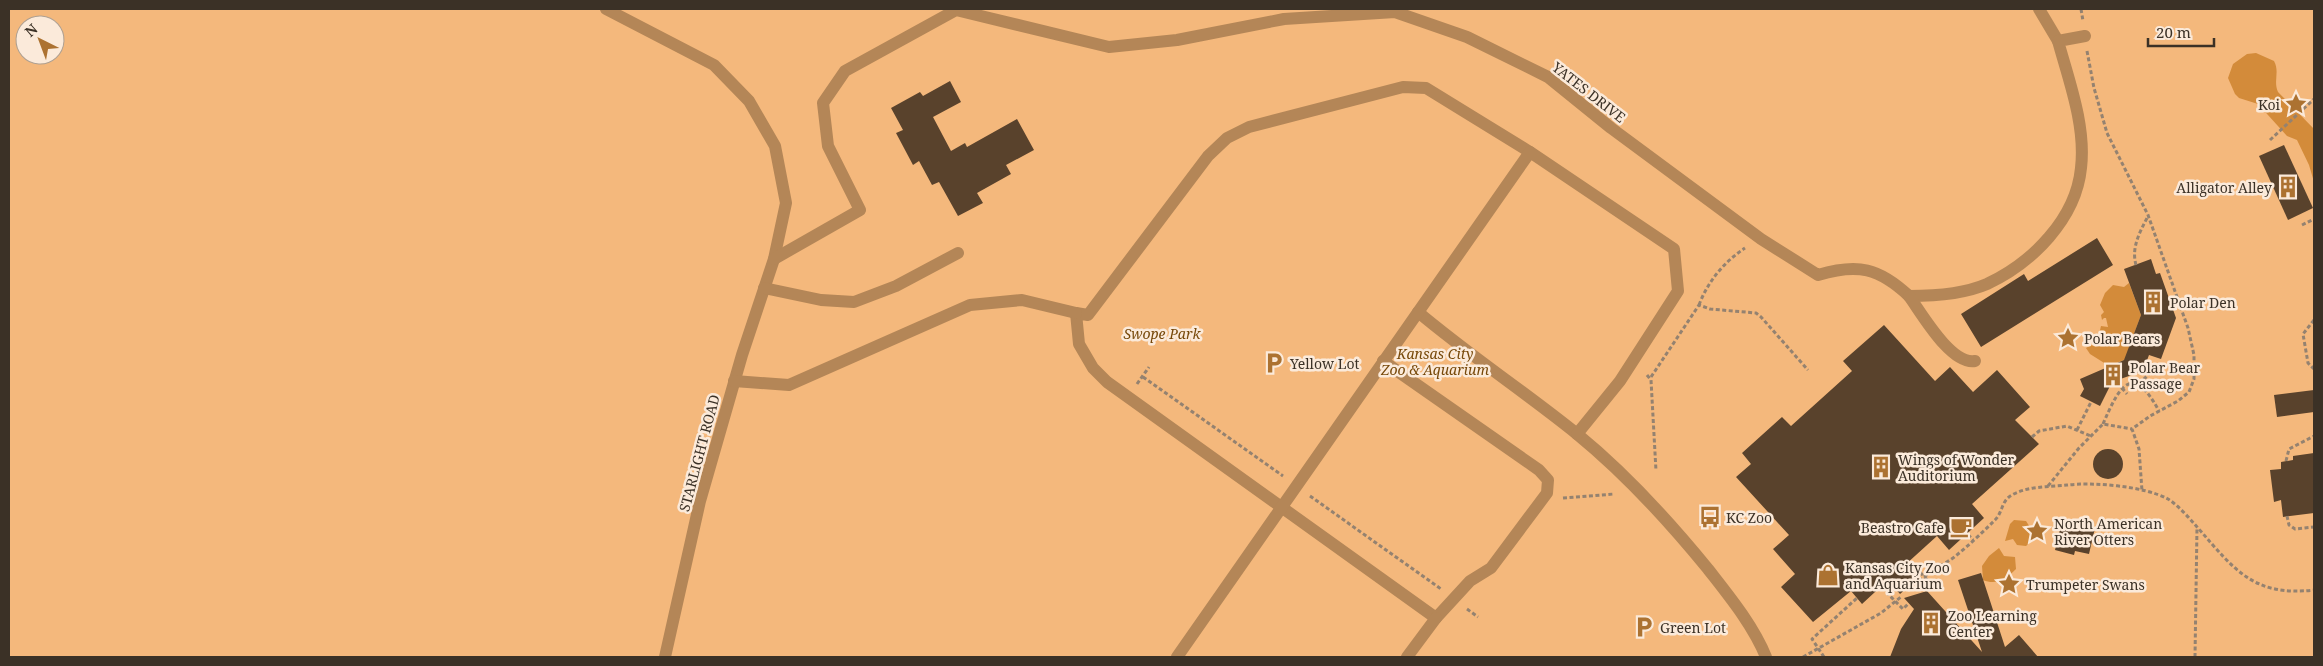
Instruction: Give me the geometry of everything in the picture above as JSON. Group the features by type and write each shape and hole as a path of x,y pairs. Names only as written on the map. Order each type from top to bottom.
{"street":[{"path":"606,9 714,65 750,101 775,146 786,203 774,259"},
{"path":"1908,296 1933,296 1986,284 2030,257 2049,237 2074,196 2082,168 2080,128 2058,41 2039,9"},
{"name":"YATES DRIVE","path":"774,259 860,210 828,146 823,103 845,71 956,10 1109,47 1177,40 1284,19 1395,12 1467,37 1548,77 1611,128 1738,222 1818,275 1835,270 1867,269 1893,281 1908,296"},
{"path":"2058,41 2085,36"},
{"path":"734,381 789,385 970,305 1022,300 1088,315 1208,156 1227,138 1250,126 1403,87 1426,88 1530,152 1674,249 1678,291 1620,381 1577,434"},
{"path":"1176,657 1530,152"},
{"path":"764,288 821,300 854,302 896,286 958,253"},
{"name":"STARLIGHT ROAD","path":"665,657 700,501 734,381 774,259"},
{"path":"1908,296 1947,348 1963,360 1975,361"},
{"path":"1418,312 1577,434 1639,489 1683,539 1723,589 1757,638 1766,657"},
{"path":"1076,313 1079,344 1093,368 1107,382 1436,618"},
{"path":"1383,361 1539,470 1548,480 1548,493 1491,568 1470,581 1436,618 1407,657"}],"path":[{"path":"2085,36 2094,88 2107,133 2148,215 2188,328 2195,361 2191,389 2183,398 2132,429 2103,424"},
{"path":"2270,140 2282,131 2314,99"},
{"path":"2136,265 2134,253 2136,242 2148,215"},
{"path":"2302,225 2314,219"},
{"path":"1656,471 1649,376 1699,304 1704,291 1716,275 1735,255 1752,244"},
{"path":"1699,304 1710,309 1756,313 1808,370"},
{"path":"2314,320 2303,334 2308,362 2314,369"},
{"path":"2139,384 2150,372 2149,366 2146,364"},
{"path":"1134,389 1149,367"},
{"path":"1143,377 1286,478"},
{"path":"2048,487 2103,424 2117,392 2122,388 2133,383 2139,384 2150,395 2159,411"},
{"path":"2122,388 2127,394"},
{"path":"2077,430 2091,402"},
{"path":"2032,437 2039,431 2068,426 2091,436"},
{"path":"2132,429 2139,449 2142,491"},
{"path":"2293,458 2286,460 2287,451 2314,436"},
{"path":"1919,581 1934,568 1952,558 1998,517 2002,505 2012,495 2024,490 2078,484 2128,487 2168,499 2197,526 2225,560 2243,576 2253,582 2284,590 2314,590"},
{"path":"1307,494 1445,592"},
{"path":"1567,498 1614,494"},
{"path":"2287,516 2289,525 2295,529 2314,527"},
{"path":"1955,520 1973,540"},
{"path":"2195,657 2197,526"},
{"path":"1911,573 1916,568 1931,584 1925,589"},
{"path":"1895,588 1888,594 1902,609 1909,604"},
{"path":"1803,657 1819,650 1896,602 1902,596"},
{"path":"1824,657 1812,639 1857,598"},
{"path":"1465,607 1478,617"}],"green space":[{"name":"Swope Park","path":"9,9 2314,9 2314,657 9,657"}],"shaded area":[{"path":"2256,53 2274,61 2278,92 2314,129 2314,182 2309,165 2297,140 2287,136 2258,104 2239,98 2235,94 2228,78 2233,64 2247,54"},
{"path":"2129,283 2141,315 2129,347 2131,357 2109,366 2090,354 2086,348 2091,345 2096,347 2101,326 2108,327 2106,318 2102,320 2101,315 2104,312 2100,305 2105,293 2113,285 2124,287"},
{"path":"2014,520 2026,521 2033,532 2037,533 2037,536 2026,546 2017,545 2013,539 2005,541 2010,524"},
{"path":"1999,548 2004,556 2015,557 2016,569 1997,582 1983,580 1982,566 1989,556"}],"building":[{"path":"950,81 961,102 933,117 951,151 965,143 967,147 1017,119 1034,150 1006,165 1011,174 977,193 983,203 958,216 939,182 932,185 919,161 913,165 896,133 903,130 891,108 920,92 923,96"},
{"name":"Alligator Alley","path":"2284,145 2313,208 2288,220 2259,156"},
{"path":"2097,238 2113,265 1981,347 1961,314 2024,274 2028,281"},
{"name":"Polar Den","path":"2151,259 2156,274 2160,273 2176,318 2161,359 2149,355 2143,371 2112,382 2100,406 2080,396 2084,389 2080,379 2124,360 2141,315 2124,269"},
{"name":"Wings of Wonder Auditorium","path":"1884,325 1935,381 1950,367 1973,392 1997,370 2030,407 2015,420 2039,444 1972,504 1984,518 1949,550 1937,536 1905,565 1917,579 1900,594 1888,580 1862,604 1851,591 1813,622 1781,587 1795,574 1773,549 1789,535 1736,477 1751,464 1742,453 1782,417 1791,426 1852,371 1843,361"},
{"path":"2314,390 2314,412 2277,417 2274,395"},
{"path":"2108,449 2119,453 2123,464 2119,475 2108,479 2097,475 2093,464 2097,453"},
{"path":"2314,453 2314,513 2283,517 2281,500 2274,502 2270,470 2281,469 2281,462 2293,460 2293,456"},
{"path":"2062,521 2095,528 2089,554 2075,551 2074,555 2055,550"},
{"name":"Zoo Learning Center","path":"1981,573 2005,647 2019,635 2038,657 1890,657 1901,629 1914,609 1904,598 1927,591 1982,652 1958,580"}],"place":[{"name":"Koi","path":"2296,104"},
{"name":"Alligator Alley","path":"2288,187"},
{"name":"Polar Den","path":"2153,302"},
{"name":"Polar Bears","path":"2068,338"},
{"name":"Yellow Lot","path":"1274,363"},
{"name":"Polar Bear Passage","path":"2113,375"},
{"name":"Wings of Wonder Auditorium","path":"1881,467"},
{"name":"KC Zoo","path":"1710,517"},
{"name":"Beastro Cafe","path":"1961,527"},
{"name":"North American River Otters","path":"2037,531"},
{"name":"Kansas City Zoo and Aquarium","path":"1828,575"},
{"name":"Trumpeter Swans","path":"2009,584"},
{"name":"Zoo Learning Center","path":"1931,623"},
{"name":"Green Lot","path":"1644,627"}],"park label":[{"name":"Kansas City Zoo & Aquarium","path":"1435,362"}]}
